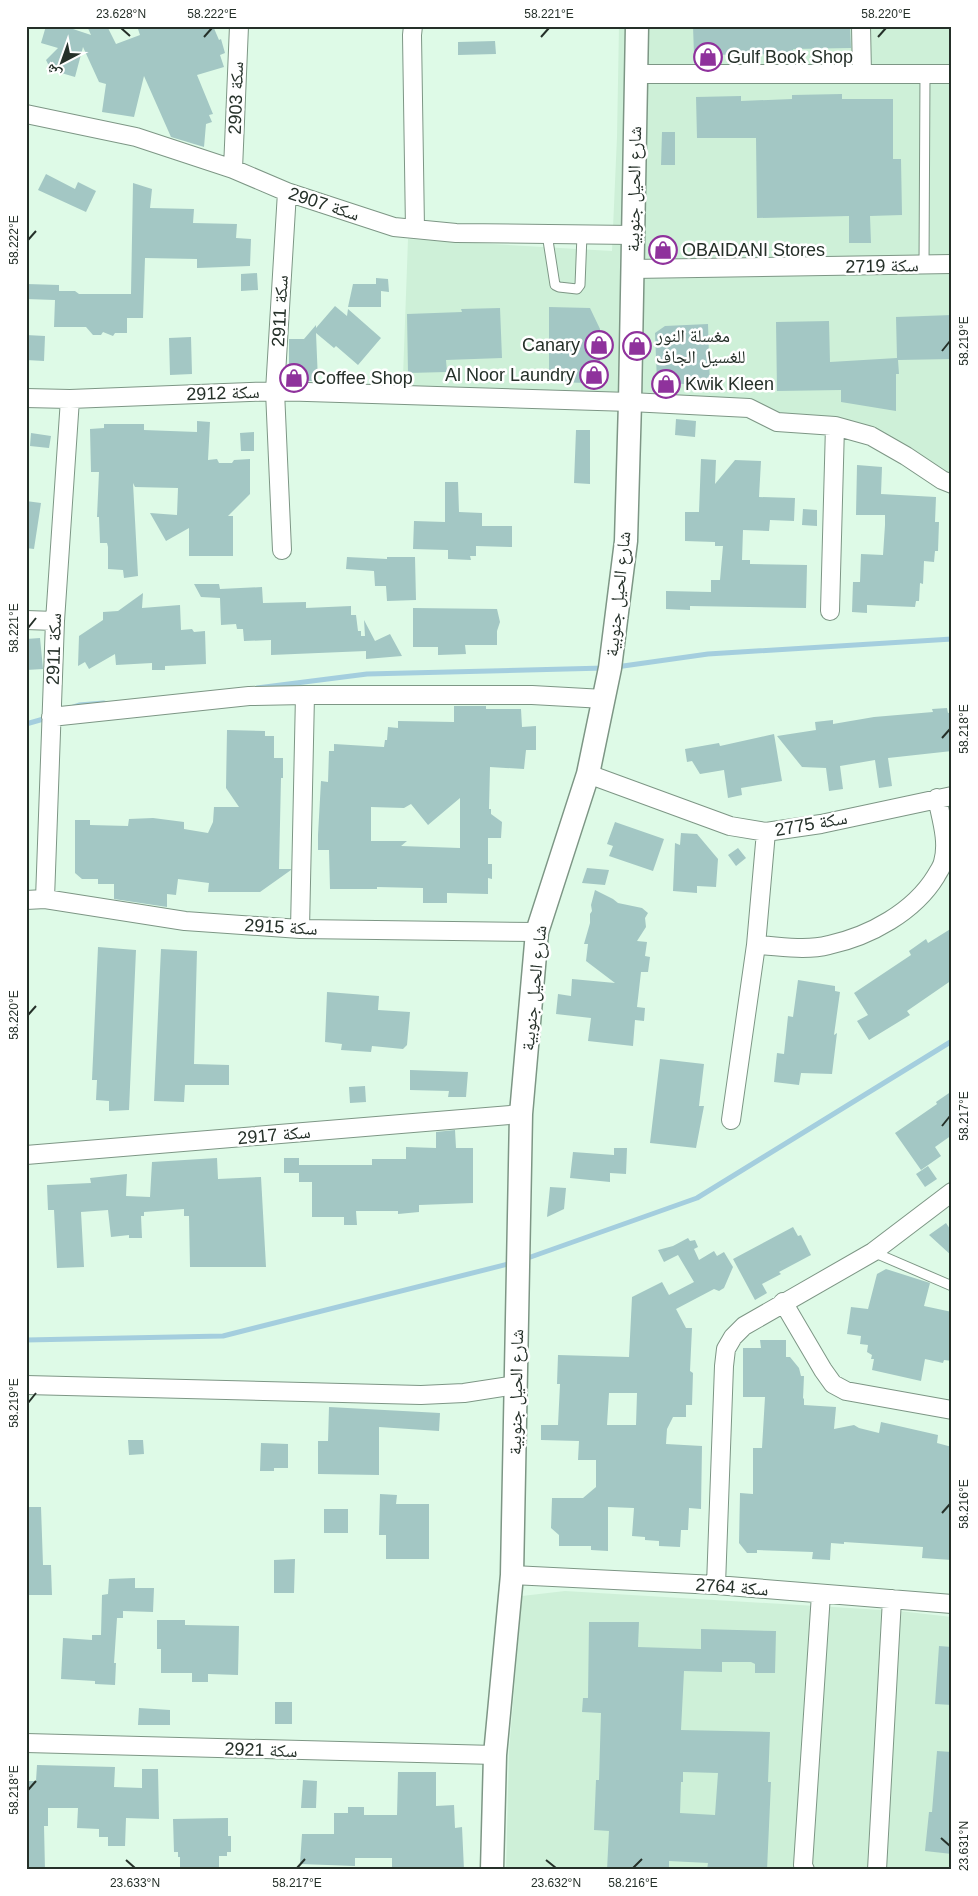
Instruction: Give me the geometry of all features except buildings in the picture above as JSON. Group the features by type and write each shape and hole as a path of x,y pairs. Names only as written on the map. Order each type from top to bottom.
{"street":[{"name":"سكة 2903","path":"233,169 239,26"},
{"path":"413,26 415,229"},
{"name":"شارع الحيل جنوبية","path":"492,1870 495,1755 512,1575 521,1114 537,932 588,774 610,668 626,541 637,26"},
{"path":"861,26 862,74"},
{"path":"636,74 952,74"},
{"name":"سكة 2907","path":"26,114 136,137 233,169 287,192 394,228 456,233 633,235"},
{"name":"سكة 2911","path":"282,550 276,391 287,192"},
{"name":"سكة 2719","path":"632,269 952,264"},
{"name":"سكة 2912","path":"26,398 70,399 276,391 630,402 749,408 778,422 835,426 871,436 942,480 952,484"},
{"name":"سكة 2911","path":"45,899 55,621 70,399"},
{"path":"830,611 835,426"},
{"path":"26,620 55,621"},
{"path":"300,929 305,695"},
{"path":"51,717 250,696 532,695 604,699"},
{"name":"سكة 2775","path":"588,774 730,826 766,832 821,824 944,797"},
{"path":"756,945 810,947 828,945 860,935 884,924 907,909 930,886 943,863 945,843 944,797"},
{"path":"731,1120 756,945 766,832"},
{"name":"سكة 2915","path":"26,900 45,899 184,921 300,929 537,932"},
{"name":"سكة 2917","path":"26,1155 521,1114"},
{"path":"716,1586 726,1349 733,1337 744,1326 783,1302 873,1252 952,1192"},
{"path":"783,1302 833,1384 846,1391 952,1410"},
{"path":"26,1385 421,1396 464,1393 516,1385"},
{"name":"سكة 2764","path":"512,1575 716,1586 952,1604"},
{"path":"805,1870 802,1865 821,1594"},
{"path":"877,1870 892,1599"},
{"name":"سكة 2921","path":"26,1743 495,1755"}],"lane":[{"path":"924,74 924,265"},
{"path":"547,234 555,285 577,289 580,285 582,235"},
{"path":"873,1252 952,1286"}],"shaded area":[{"path":"619,26 952,26 952,490 859,438 760,419 670,410 402,405 408,239 612,251"},
{"path":"565,1591 899,1611 952,1617 952,1870 506,1870 509,1751 522,1596"}],"waterway":[{"path":"616,667 708,654 952,639"},
{"path":"257,688 367,674 605,668"},
{"path":"73,707 104,703"},
{"path":"26,724 47,718"},
{"path":"525,1259 697,1198 952,1041"},
{"path":"26,1340 223,1336 512,1263"}],"place":[{"name":"Gulf Book Shop","path":"708,57"},
{"name":"OBAIDANI Stores","path":"663,250"},
{"name":"Canary","path":"599,345"},
{"name":"مغسلة النور للغسيل الجاف","path":"637,346"},
{"name":"Al Noor Laundry","path":"594,375"},
{"name":"Coffee Shop","path":"294,378"},
{"name":"Kwik Kleen","path":"666,384"}]}
